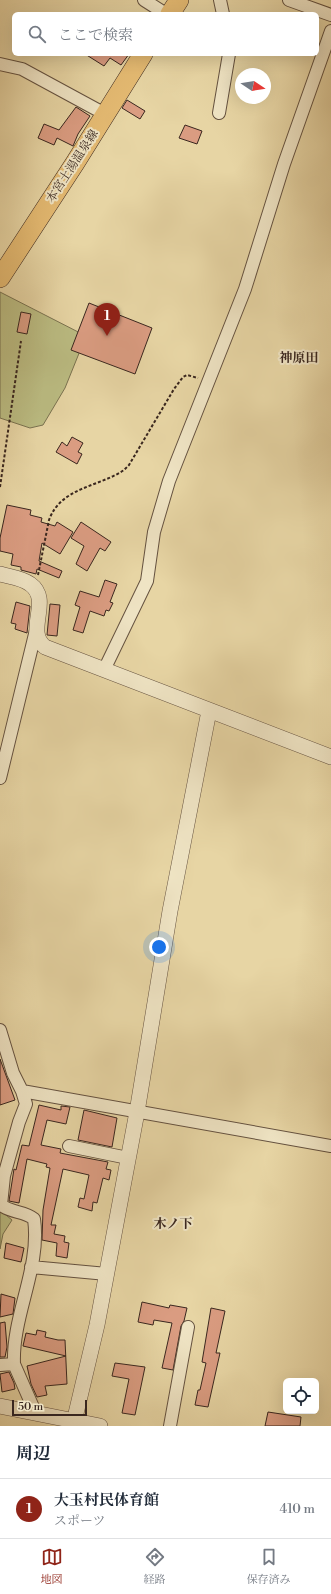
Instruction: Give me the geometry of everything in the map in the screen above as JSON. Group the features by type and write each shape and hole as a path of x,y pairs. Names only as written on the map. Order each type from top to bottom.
{"main road":[{"path":"171,12 179,0"},
{"name":"本宮土湯温泉線","path":"0,278 75,163 142,56"}],"street":[{"path":"144,0 163,12"},
{"path":"220,0 223,12"},
{"path":"289,0 331,15"},
{"path":"104,670 147,580 154,532 170,481 245,289 284,164 331,31"},
{"path":"219,113 229,56"},
{"path":"0,64 22,69 105,114"},
{"path":"0,574 23,580 35,588 38,593 40,604 36,630 0,778"},
{"path":"36,630 38,640 45,648 209,712 331,757"},
{"path":"74,1423 97,1325 107,1274 137,1112 170,911 209,712"},
{"path":"0,1030 13,1074 22,1091 26,1104 19,1122 4,1176 1,1205 6,1209 29,1214 34,1219 35,1241 16,1336 14,1364 36,1414"},
{"path":"22,1091 331,1146"},
{"path":"69,1146 128,1158"},
{"path":"31,1267 107,1274"},
{"path":"170,1426 188,1327"},
{"path":"0,1365 14,1364"},
{"path":"0,1406 74,1423 100,1426"}],"path":[{"path":"0,487 21,341"},
{"path":"35,588 49,520 52,513 61,501 71,494 118,473 128,466 174,389 185,376 192,376 209,381"}],"green space":[{"path":"0,292 86,336 65,388 43,425 30,428 0,418"},
{"path":"0,1210 12,1220 3,1234 0,1249"}],"building":[{"path":"88,56 128,56 121,65 110,58 104,66"},
{"path":"127,100 145,111 140,119 122,108"},
{"path":"76,107 90,116 78,134 73,146 57,138 54,145 38,138 44,124 59,130"},
{"path":"185,125 202,131 197,144 179,138"},
{"path":"89,303 152,328 135,374 71,350"},
{"path":"21,312 31,314 27,334 17,332"},
{"path":"72,437 83,443 78,452 82,454 77,464 56,452 62,442 67,446"},
{"path":"7,505 31,510 30,515 42,518 41,522 55,526 57,522 73,532 60,554 42,543 39,561 62,571 59,578 37,569 36,574 21,570 21,567 11,565 13,554 0,551 0,538"},
{"path":"81,522 111,542 105,551 100,548 87,571 76,564 84,546 71,538"},
{"path":"105,580 117,584 110,602 113,603 109,611 106,610 104,616 90,611 83,633 73,630 80,607 75,605 80,591 99,597"},
{"path":"16,602 30,606 27,633 15,629 16,624 11,623"},
{"path":"50,604 60,605 57,636 47,635"},
{"path":"0,1059 15,1100 0,1105"},
{"path":"39,1105 61,1110 61,1106 70,1107 66,1124 47,1120 41,1145 61,1149 60,1153 108,1162 106,1169 111,1170 109,1180 103,1178 97,1203 93,1202 92,1211 78,1207 80,1198 84,1199 89,1175 63,1169 51,1225 56,1225 54,1234 65,1236 64,1242 69,1243 67,1258 56,1256 57,1243 42,1240 43,1210 50,1168 46,1167 47,1164 27,1159 19,1203 9,1201 14,1169 16,1170 22,1145 29,1146"},
{"path":"84,1110 117,1118 112,1147 78,1140"},
{"path":"6,1243 24,1248 21,1262 4,1258"},
{"path":"1,1294 15,1298 13,1314 0,1317"},
{"path":"142,1302 169,1308 170,1305 187,1308 184,1321 181,1326 173,1370 162,1368 172,1323 154,1320 153,1325 138,1322"},
{"path":"211,1308 225,1311 216,1353 220,1353 208,1407 195,1405 206,1363 202,1362"},
{"path":"5,1322 7,1347 5,1357 0,1357 0,1323"},
{"path":"37,1330 46,1332 45,1337 65,1340 66,1356 23,1346 26,1333 36,1335"},
{"path":"66,1356 67,1384 45,1386 47,1395 37,1397 31,1384 27,1366"},
{"path":"115,1363 145,1367 135,1415 122,1413 129,1379 112,1376"},
{"path":"9,1372 15,1389 2,1392 0,1374"},
{"path":"268,1412 301,1417 300,1426 265,1426"}],"place":[{"name":"大玉村民体育館","path":"107,336"}],"district":[{"name":"神原田","path":"299,357"},
{"name":"木ノ下","path":"173,1223"}]}
